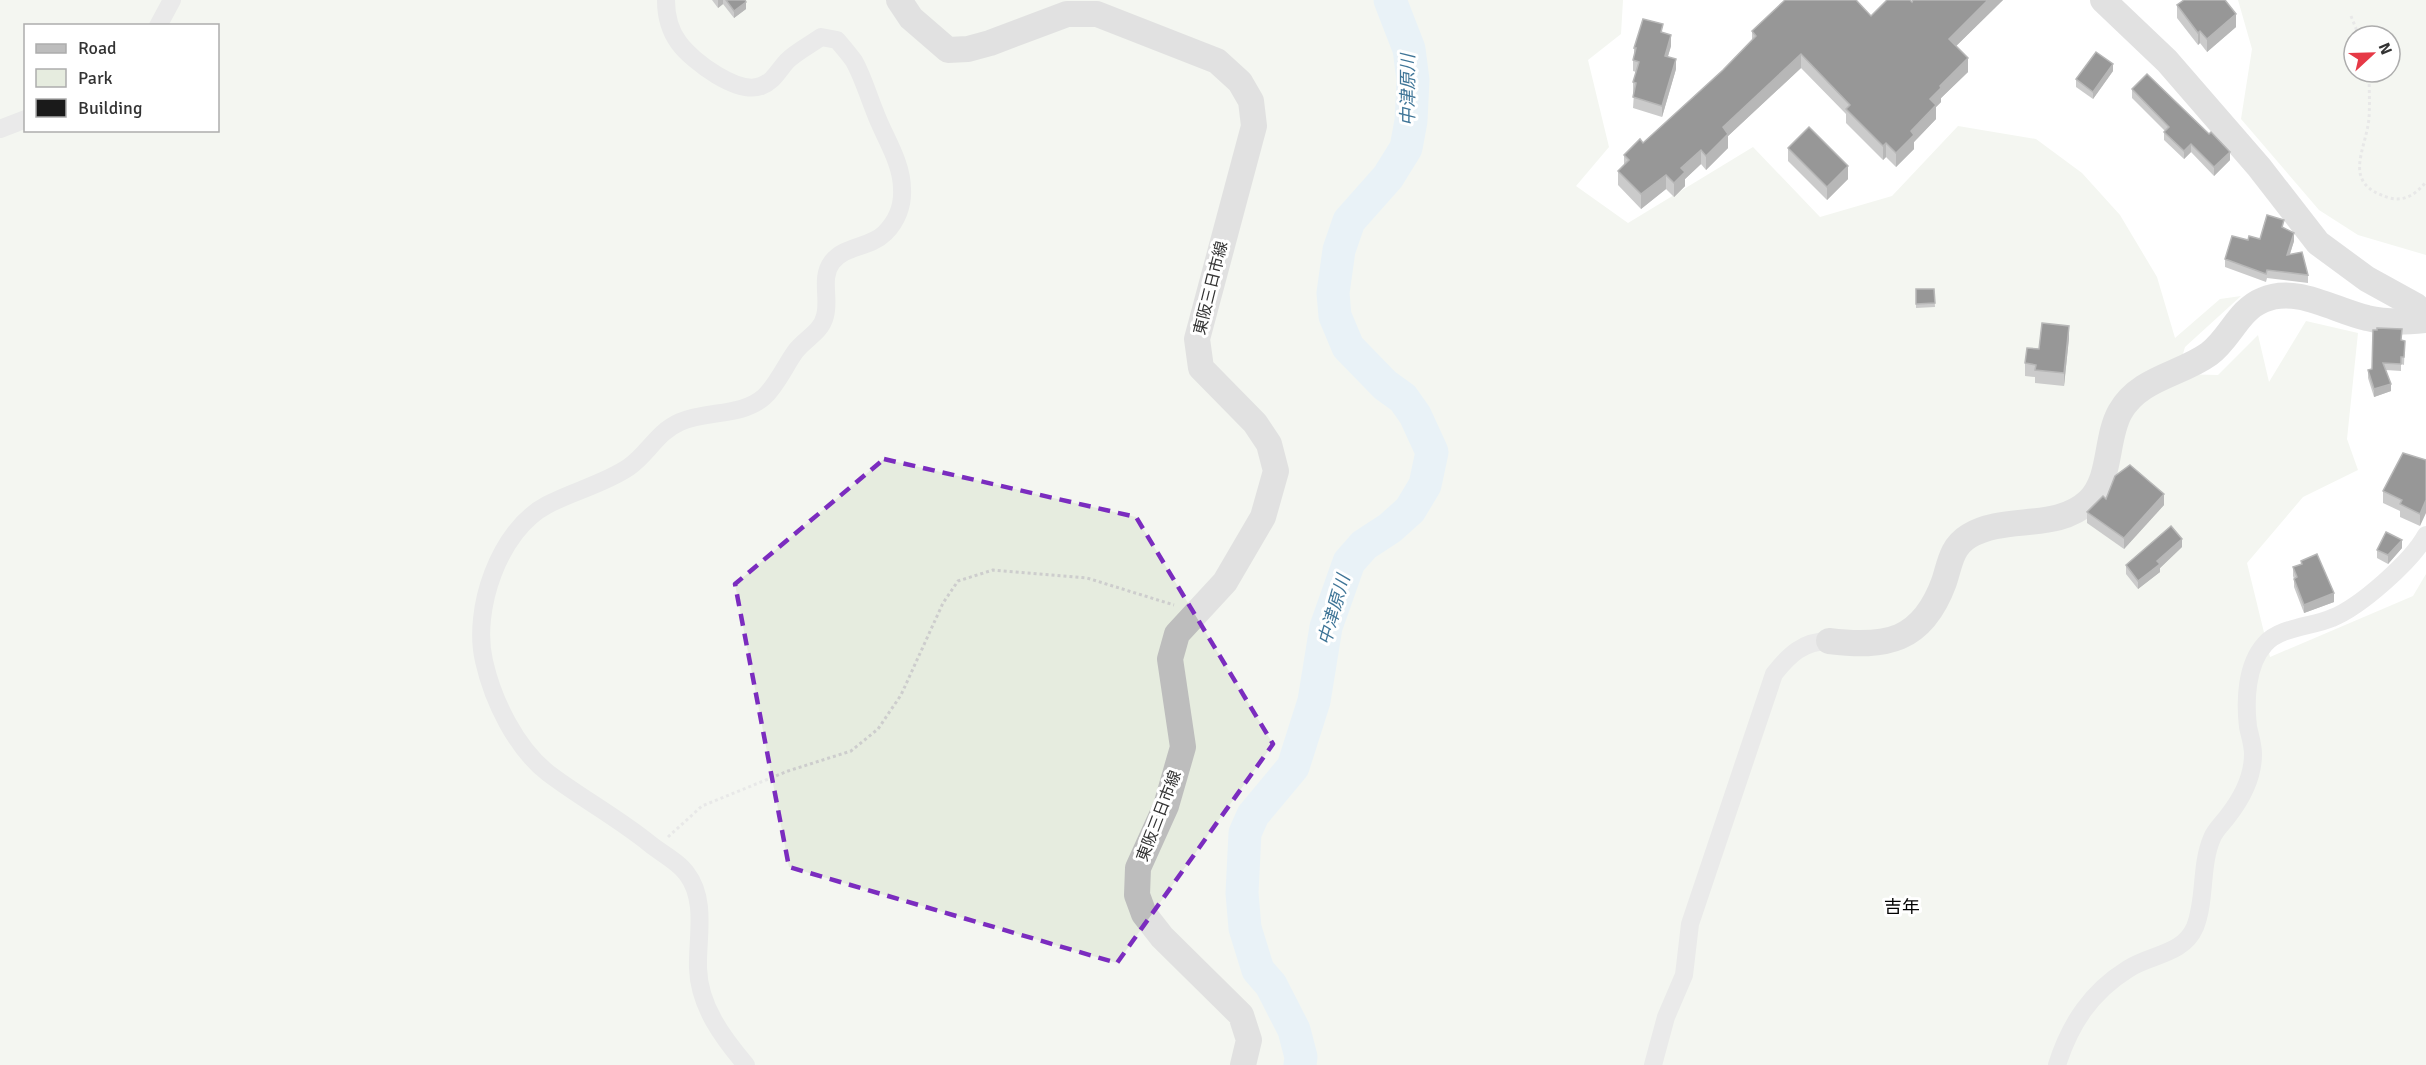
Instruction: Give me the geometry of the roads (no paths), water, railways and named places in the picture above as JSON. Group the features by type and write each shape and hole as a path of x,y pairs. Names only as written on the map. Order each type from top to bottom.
{"main road":[{"name":"東阪三日市線","path":"899,0 911,18 948,50 968,49 990,43 1067,14 1097,14 1217,61 1240,82 1251,101 1254,126 1197,339 1201,368 1255,423 1269,444 1276,471 1263,517 1225,582 1177,634 1170,659 1183,747 1166,806 1138,868 1137,895 1144,914 1162,937 1241,1015 1249,1040 1243,1065"},
{"path":"2103,0 2167,61 2259,167 2318,243 2341,262 2416,306 2426,316"},
{"path":"1828,641 1883,643 1902,636 1918,625 1931,608 1944,582 1951,555 1960,542 1986,529 2063,516 2089,500 2099,487 2106,465 2111,433 2126,404 2146,385 2192,364 2219,346 2244,314 2263,299 2279,295 2296,297 2366,318 2393,321 2426,320"}],"street":[{"path":"159,24 172,0"},
{"path":"666,0 672,30 679,44 692,57 737,87 761,86 776,78 788,60 821,38 837,40 853,59 900,170 903,191 900,211 886,232 870,243 850,249 833,260 826,274 825,316 817,331 795,351 772,389 762,399 750,406 731,412 711,412 671,426 656,438 631,466 613,477 547,505 531,515 517,530 489,583 482,611 483,660 493,689 514,732 527,752 546,772 628,826 687,872 693,885 700,921 698,968 701,988 710,1014 728,1044 746,1065"},
{"path":"0,129 24,120"},
{"path":"2057,1065 2070,1029 2080,1011 2127,969 2171,952 2191,935 2196,924 2206,853 2213,835 2240,801 2248,783 2253,753 2247,701 2252,668 2258,654 2274,637 2329,619 2352,607 2407,561 2426,535"},
{"path":"1653,1065 1666,1017 1684,975 1690,924 1774,674 1797,649 1813,641 1828,641"}],"waterway":[{"name":"中津原川","path":"1300,1065 1301,1057 1294,1030 1271,985 1258,970 1245,928 1242,893 1245,833 1253,815 1293,767 1314,701 1326,627 1349,562 1364,545 1390,528 1410,510 1425,485 1432,452 1415,415 1403,398 1385,385 1348,347 1335,316 1333,293 1339,250 1349,221 1388,177 1406,148 1411,121 1413,80 1409,49 1390,0"}],"district":[{"name":"吉年","path":"1902,907"}]}
